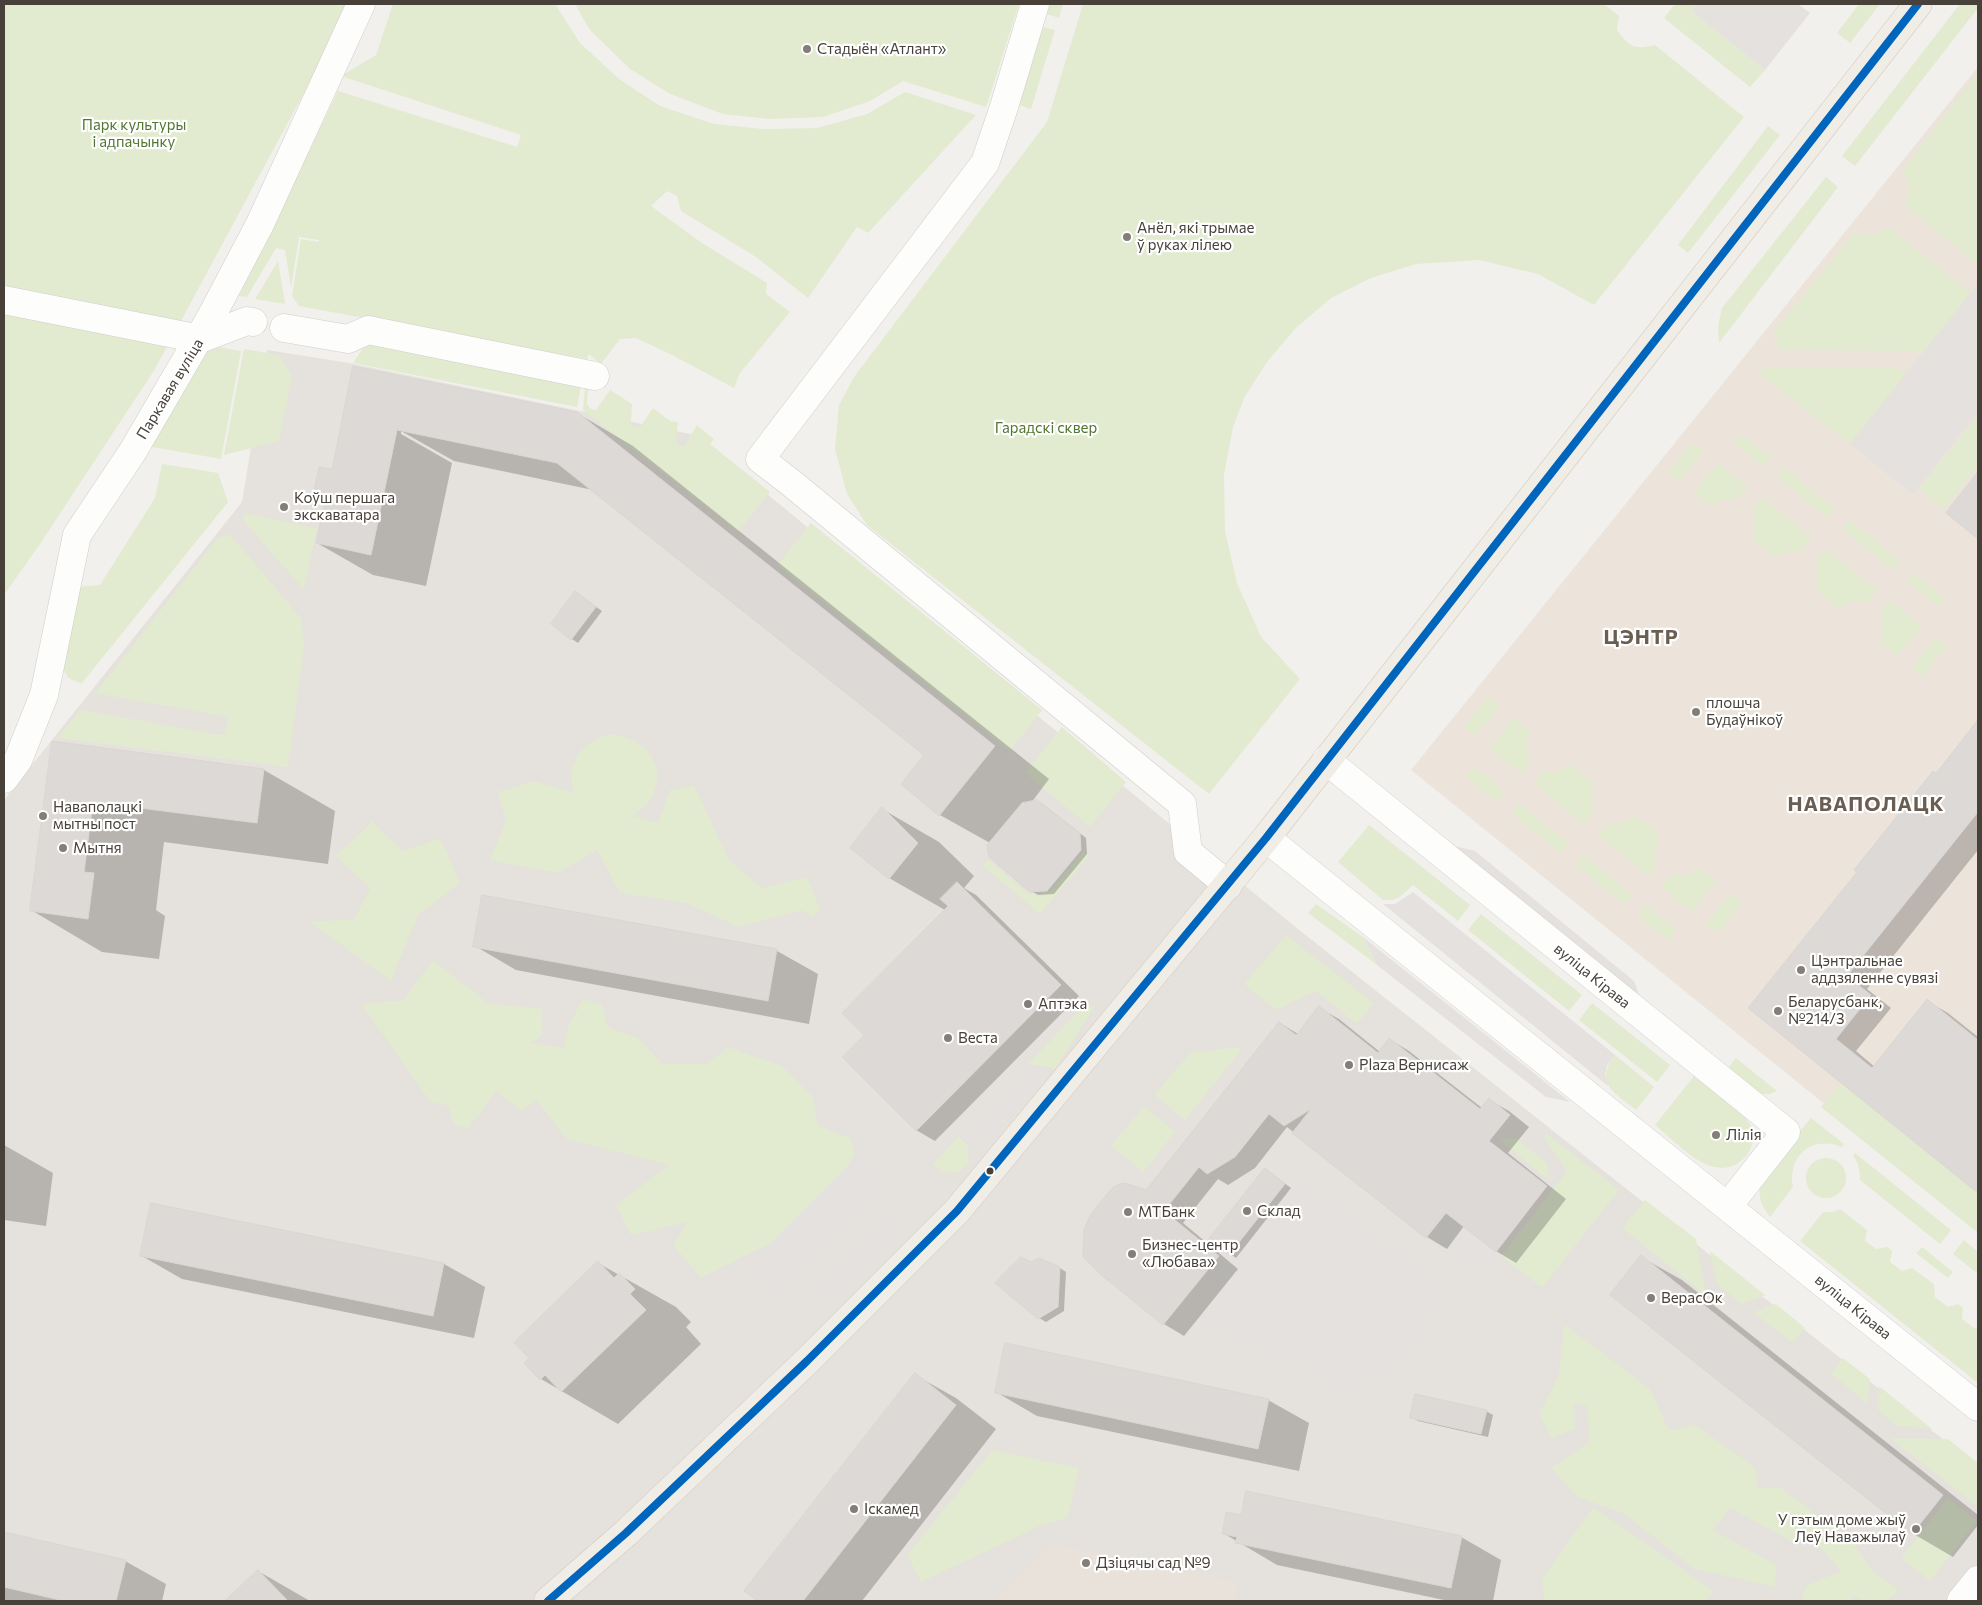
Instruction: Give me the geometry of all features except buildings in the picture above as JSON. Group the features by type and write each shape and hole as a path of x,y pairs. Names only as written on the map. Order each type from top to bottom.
{"main road":[{"path":"548,1601 626,1533 807,1361 958,1211 1266,838 1918,4"}],"street":[{"name":"Паркавая вуліца","path":"4,779 18,760 44,695 77,535 133,451 200,339 260,224 361,4"},
{"path":"1035,4 1004,108 985,163 760,460 790,482 1182,804 1188,852 1228,885"},
{"path":"4,300 200,339 247,321 253,322"},
{"path":"284,328 348,339 368,330 595,376"},
{"name":"вуліца Кірава","path":"1326,760 1786,1132 1728,1206"},
{"name":"вуліца Кірава","path":"1266,838 1978,1408"},
{"path":"1961,1601 1978,1580"}],"shaded area":[{"path":"1696,4 1798,4 1810,13 1765,70 1691,11"},
{"path":"1978,67 1978,1228 1411,770"},
{"path":"1978,284 1978,411 1913,494 1850,444"},
{"path":"267,350 349,363 695,435 1293,925 1978,1467 1978,1601 4,1601 4,800 242,502"},
{"path":"1446,844 1475,851 1634,981 1642,1003"},
{"path":"1413,892 1615,1055 1607,1066 1605,1075 1608,1086 1383,904 1395,904"},
{"path":"1363,937 1570,1102 1546,1097 1377,965"},
{"path":"1028,1064 1055,1069 969,1162 968,1145 959,1136"},
{"path":"861,1153 890,1182 771,1300 743,1271"},
{"path":"1298,1169 1457,1294 1389,1384 1343,1392 1325,1385 1317,1372 1306,1368 1294,1373 1278,1367 1265,1354 1192,1328 1212,1301 1201,1291"},
{"path":"889,1212 900,1221 912,1222 817,1317 818,1307 804,1296"},
{"path":"1446,1213 1496,1252 1476,1277 1426,1238"},
{"name":"Дзіцячы сад №9","path":"1049,1543 1237,1583 1233,1601 991,1601"}],"green space":[{"name":"Парк культуры і адпачынку","path":"4,4 348,4 306,89 155,369 40,544 4,595"},
{"path":"393,4 555,4 580,43 619,79 660,106 714,124 763,129 817,128 867,114 905,92 976,115 868,233 857,227 808,298 756,257 681,211 677,196 667,191 651,206 702,243 767,283 766,294 790,312 740,373 734,388 636,338 620,339 601,364 589,354 587,359 299,306 292,296 301,239 319,242 319,240 299,237 291,288 285,250 276,248 247,297 239,296 338,91 517,147 521,135 341,76 376,55"},
{"name":"Стадыён «Атлант»","path":"575,4 1019,4 986,107 903,81 870,101 823,117 770,119 723,114 670,94 630,69 589,29"},
{"path":"1050,4 1063,4 1059,18 1047,14"},
{"name":"Гарадскі сквер","path":"1083,4 1604,4 1619,16 1617,30 1629,44 1637,47 1655,45 1744,117 1594,305 1538,274 1479,260 1416,264 1371,278 1331,298 1295,329 1267,362 1244,398 1233,427 1224,475 1225,531 1237,583 1261,637 1300,679 1209,794 867,525 847,494 835,449 839,405 854,377 1047,122"},
{"path":"1675,4 1696,4 1691,11 1765,70 1750,87 1664,18"},
{"path":"1859,4 1880,4 1850,43 1837,33"},
{"path":"1960,4 1978,4 1978,8 1855,166 1842,156"},
{"path":"1043,27 1055,30 1031,109 1019,105"},
{"path":"1978,72 1978,265 1905,206 1909,184 1902,171"},
{"path":"1768,126 1780,135 1688,253 1678,245"},
{"path":"1826,177 1838,187 1719,343 1718,326 1722,308"},
{"path":"1888,227 1971,293 1925,351 1779,350 1774,331 1855,232 1872,234"},
{"path":"278,261 285,304 255,299"},
{"path":"369,339 582,381 577,407 353,363"},
{"path":"207,345 241,351 221,459 147,446"},
{"path":"244,349 279,355 292,375 279,441 224,455"},
{"path":"1896,367 1906,374 1850,444 1759,374 1764,368"},
{"path":"585,386 588,387 587,404 591,409 596,410 610,390 632,404 631,423 635,427 640,427 653,408 670,421 678,422 676,441 679,446 685,446 697,425 714,439 710,444 770,492 738,532 583,410"},
{"path":"1978,415 1978,466 1944,509 1919,489"},
{"path":"1742,434 1771,458 1764,467 1734,443"},
{"path":"1692,443 1704,451 1680,481 1669,472"},
{"path":"1718,463 1748,487 1738,499 1724,500 1711,506 1694,493"},
{"path":"162,464 218,473 228,502 82,683 74,681 66,675 61,663 77,587 100,585 155,498"},
{"path":"1785,468 1835,509 1828,518 1777,477"},
{"path":"1762,497 1812,538 1800,552 1787,552 1775,557 1752,539 1755,518 1752,510"},
{"path":"244,513 317,528 304,590 243,520"},
{"path":"1849,520 1900,561 1893,570 1842,529"},
{"path":"811,523 1042,710 1010,751 777,565"},
{"path":"230,534 301,618 304,646 288,767 57,738 80,710 224,735 228,717 95,693 217,539"},
{"path":"1826,550 1877,590 1867,603 1852,602 1839,609 1815,589 1818,576 1815,563"},
{"path":"1913,572 1945,598 1938,606 1906,581"},
{"path":"1890,601 1922,626 1898,656 1879,641 1882,628 1880,614"},
{"path":"1935,638 1946,646 1923,676 1912,667"},
{"path":"1488,697 1500,706 1475,736 1464,727"},
{"path":"1514,717 1531,732 1527,746 1530,760 1521,773 1489,748"},
{"path":"1062,727 1126,782 1090,827 1025,773"},
{"path":"613,734 636,742 652,757 656,766 656,788 644,807 633,816 658,823 670,790 694,785 729,860 762,888 807,877 820,909 813,917 802,910 739,927 686,903 620,893 597,850 558,873 489,860 506,822 498,792 534,781 574,793 572,772 578,754 593,741"},
{"path":"1571,764 1595,784 1592,797 1594,811 1584,824 1534,784 1543,771 1558,771 1565,769"},
{"path":"1474,767 1505,792 1497,802 1466,777"},
{"path":"1519,803 1568,843 1560,853 1511,813"},
{"path":"1636,816 1660,835 1655,849 1657,864 1648,876 1598,835 1609,822 1623,822"},
{"path":"372,821 403,851 440,838 460,883 418,915 391,981 310,922 354,919 370,889 336,856"},
{"path":"1369,825 1470,905 1458,921 1413,885 1401,896 1393,900 1383,900 1338,862"},
{"path":"1083,852 1089,856 1040,914 983,866 987,859 1029,894 1049,892"},
{"path":"1583,855 1633,895 1625,905 1575,865"},
{"path":"1699,868 1716,882 1692,912 1661,887 1670,875 1686,875"},
{"path":"1730,893 1742,903 1718,933 1706,923"},
{"path":"1316,904 1363,937 1377,965 1308,913"},
{"path":"1646,905 1677,930 1669,941 1638,916"},
{"path":"1481,914 1582,995 1569,1011 1468,930"},
{"path":"1286,935 1374,1003 1357,1024 1316,991 1276,1010 1244,984"},
{"path":"433,960 488,1003 542,1009 542,1035 531,1043 564,1048 568,1026 583,999 602,1005 608,1027 638,1038 663,1064 708,1064 728,1047 782,1066 812,1096 818,1126 850,1138 855,1153 818,1219 701,1278 673,1245 688,1222 631,1235 616,1205 669,1165 567,1139 536,1100 521,1111 496,1091 469,1128 454,1125 448,1106 430,1101 361,1004 403,1000"},
{"path":"1592,1003 1670,1065 1657,1082 1579,1020"},
{"path":"1083,1006 1095,1006 1055,1069 1028,1064"},
{"path":"1239,1047 1242,1049 1185,1120 1154,1095 1190,1053"},
{"path":"1615,1055 1654,1087 1636,1110 1609,1087 1606,1080 1606,1073"},
{"path":"1736,1058 1777,1091 1770,1094 1761,1094 1726,1070"},
{"path":"1694,1076 1741,1114 1751,1126 1753,1141 1751,1148 1747,1155 1735,1165 1723,1168 1699,1161 1655,1125"},
{"path":"1841,1082 1978,1193 1978,1233 1821,1107"},
{"path":"1144,1106 1175,1132 1143,1172 1111,1146"},
{"path":"1811,1118 1844,1144 1842,1147 1821,1144 1812,1146 1804,1151 1794,1166 1792,1176 1793,1187 1770,1217 1760,1199 1761,1178"},
{"path":"1547,1134 1619,1190 1542,1288 1501,1256 1567,1171 1544,1137"},
{"path":"959,1136 968,1145 969,1162 959,1172 945,1173 933,1164"},
{"path":"1516,1138 1547,1163 1549,1180 1499,1140"},
{"path":"1855,1153 1951,1230 1940,1244 1860,1180 1859,1167 1853,1156"},
{"path":"1826,1158 1840,1164 1846,1178 1840,1192 1826,1198 1812,1192 1806,1178 1812,1164"},
{"path":"1645,1200 1696,1239 1706,1296 1622,1228"},
{"path":"1840,1209 1867,1230 1865,1241 1876,1249 1887,1247 1892,1251 1890,1262 1902,1271 1912,1268 1934,1284 1935,1297 1948,1307 1958,1304 1963,1308 1962,1319 1974,1328 1978,1327 1978,1383 1800,1241 1823,1212 1833,1212"},
{"path":"1964,1240 1978,1252 1978,1274 1953,1254"},
{"path":"1922,1247 1953,1272 1948,1278 1916,1253"},
{"path":"1710,1251 1765,1295 1741,1304 1717,1284"},
{"path":"1776,1304 1805,1328 1793,1343 1753,1312"},
{"path":"1564,1324 1650,1389 1669,1430 1695,1425 1755,1467 1758,1488 1780,1487 1854,1543 1873,1572 1899,1590 1887,1601 1865,1601 1854,1596 1849,1601 1801,1601 1806,1586 1841,1571 1813,1539 1791,1541 1730,1508 1713,1530 1776,1565 1775,1587 1695,1569 1623,1513 1577,1497 1551,1468 1589,1443 1588,1407 1574,1403 1575,1428 1552,1439 1539,1414 1559,1375"},
{"path":"1843,1358 1870,1379 1867,1404 1831,1374"},
{"path":"1879,1386 1932,1429 1897,1426 1878,1410"},
{"path":"1890,1438 1948,1439 1978,1463 1978,1507"},
{"path":"992,1450 1079,1468 1068,1518 1042,1525 921,1582 907,1555"},
{"path":"1948,1498 1977,1521 1930,1581 1901,1558"},
{"path":"1593,1507 1714,1591 1706,1601 1544,1601 1542,1579"}],"transit line":[{"path":"548,1601 626,1533 807,1361 957,1211 1266,838 1918,4"}],"place":[{"name":"Стадыён «Атлант»","path":"807,49"},
{"name":"Анёл, які трымае ў руках лілею","path":"1127,237"},
{"name":"Коўш першага экскаватара","path":"284,507"},
{"name":"плошча Будаўнікоў","path":"1696,712"},
{"name":"Наваполацкі мытны пост","path":"43,816"},
{"name":"Мытня","path":"63,848"},
{"name":"Цэнтральнае аддзяленне сувязі","path":"1801,970"},
{"name":"Аптэка","path":"1028,1004"},
{"name":"Беларусбанк, №214/3","path":"1778,1011"},
{"name":"Веста","path":"948,1038"},
{"name":"Plaza Вернисаж","path":"1349,1065"},
{"name":"Лілія","path":"1716,1135"},
{"name":"Склад","path":"1247,1211"},
{"name":"МТБанк","path":"1128,1212"},
{"name":"Бизнес-центр «Любава»","path":"1132,1254"},
{"name":"ВерасОк","path":"1651,1298"},
{"name":"Іскамед","path":"854,1509"},
{"name":"У гэтым доме жыў Леў Наважылаў","path":"1916,1529"},
{"name":"Дзіцячы сад №9","path":"1086,1563"}],"district":[{"name":"ЦЭНТР","path":"1641,637"},
{"name":"НАВАПОЛАЦК","path":"1866,804"}]}
